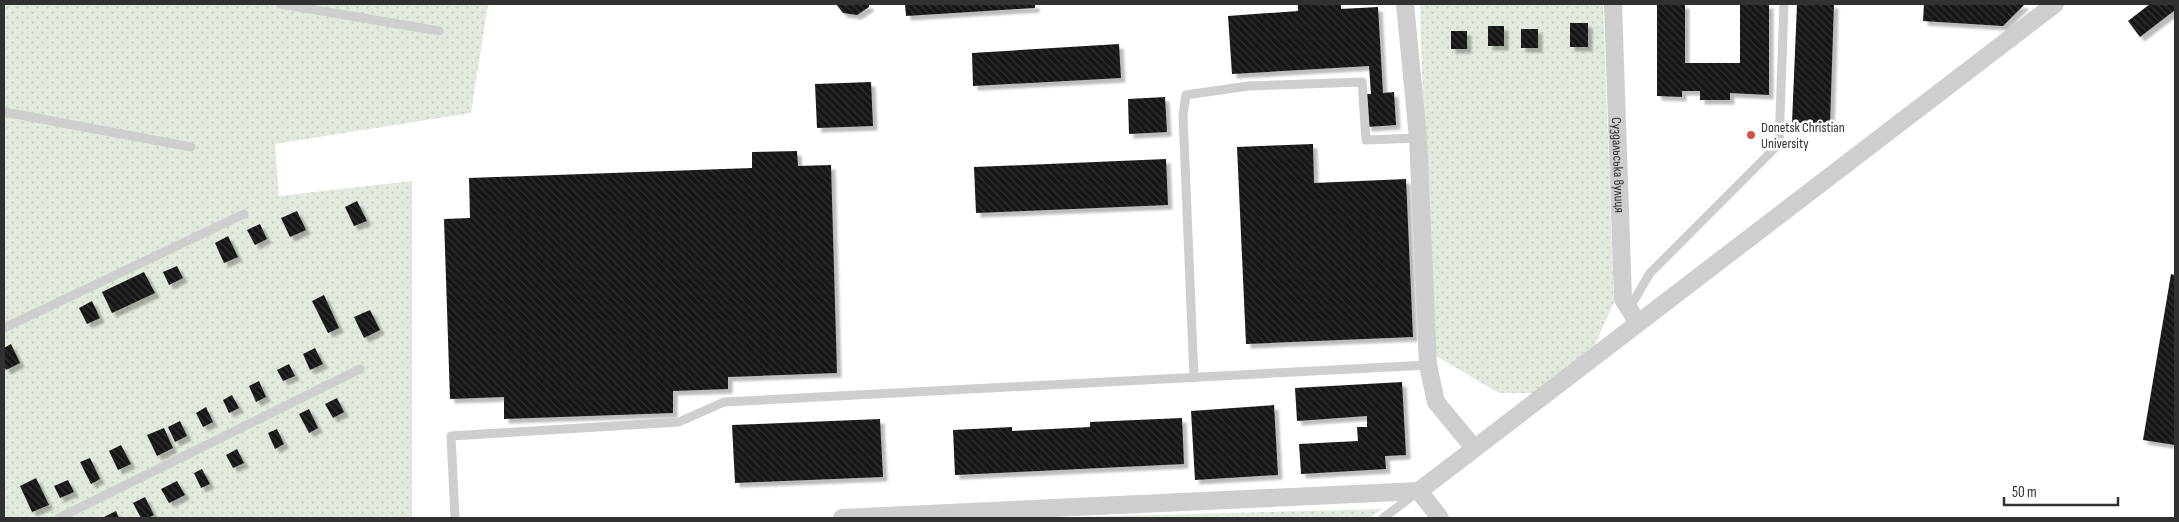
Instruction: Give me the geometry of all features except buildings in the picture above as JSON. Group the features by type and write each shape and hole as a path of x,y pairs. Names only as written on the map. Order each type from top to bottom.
{"street":[{"path":"1406,4 1418,138 1428,365 1436,402 1474,448"},
{"name":"Суздальська вулиця","path":"1614,4 1623,299 1634,316"},
{"path":"842,518 1419,491 1634,316 2055,4"},
{"path":"1419,491 1440,518"}],"lane":[{"path":"281,4 439,31"},
{"path":"1634,316 1650,272 1779,144 1784,4"},
{"path":"1194,378 1183,114 1186,95 1248,86 1362,82 1366,140 1418,138"},
{"path":"4,112 191,148"},
{"path":"4,328 244,214"},
{"path":"455,518 451,436 679,422 724,402 1428,365"},
{"path":"59,518 360,369"},
{"path":"1383,518 1419,491"}],"shaded area":[{"path":"4,4 488,4 471,113 275,144 279,196 412,181 412,518 4,518"},
{"path":"1420,4 1603,4 1614,302 1593,349 1536,393 1499,393 1431,353"},
{"path":"1382,509 1370,518 1039,518"}],"place":[{"name":"Donetsk Christian University","path":"1751,135"}]}
